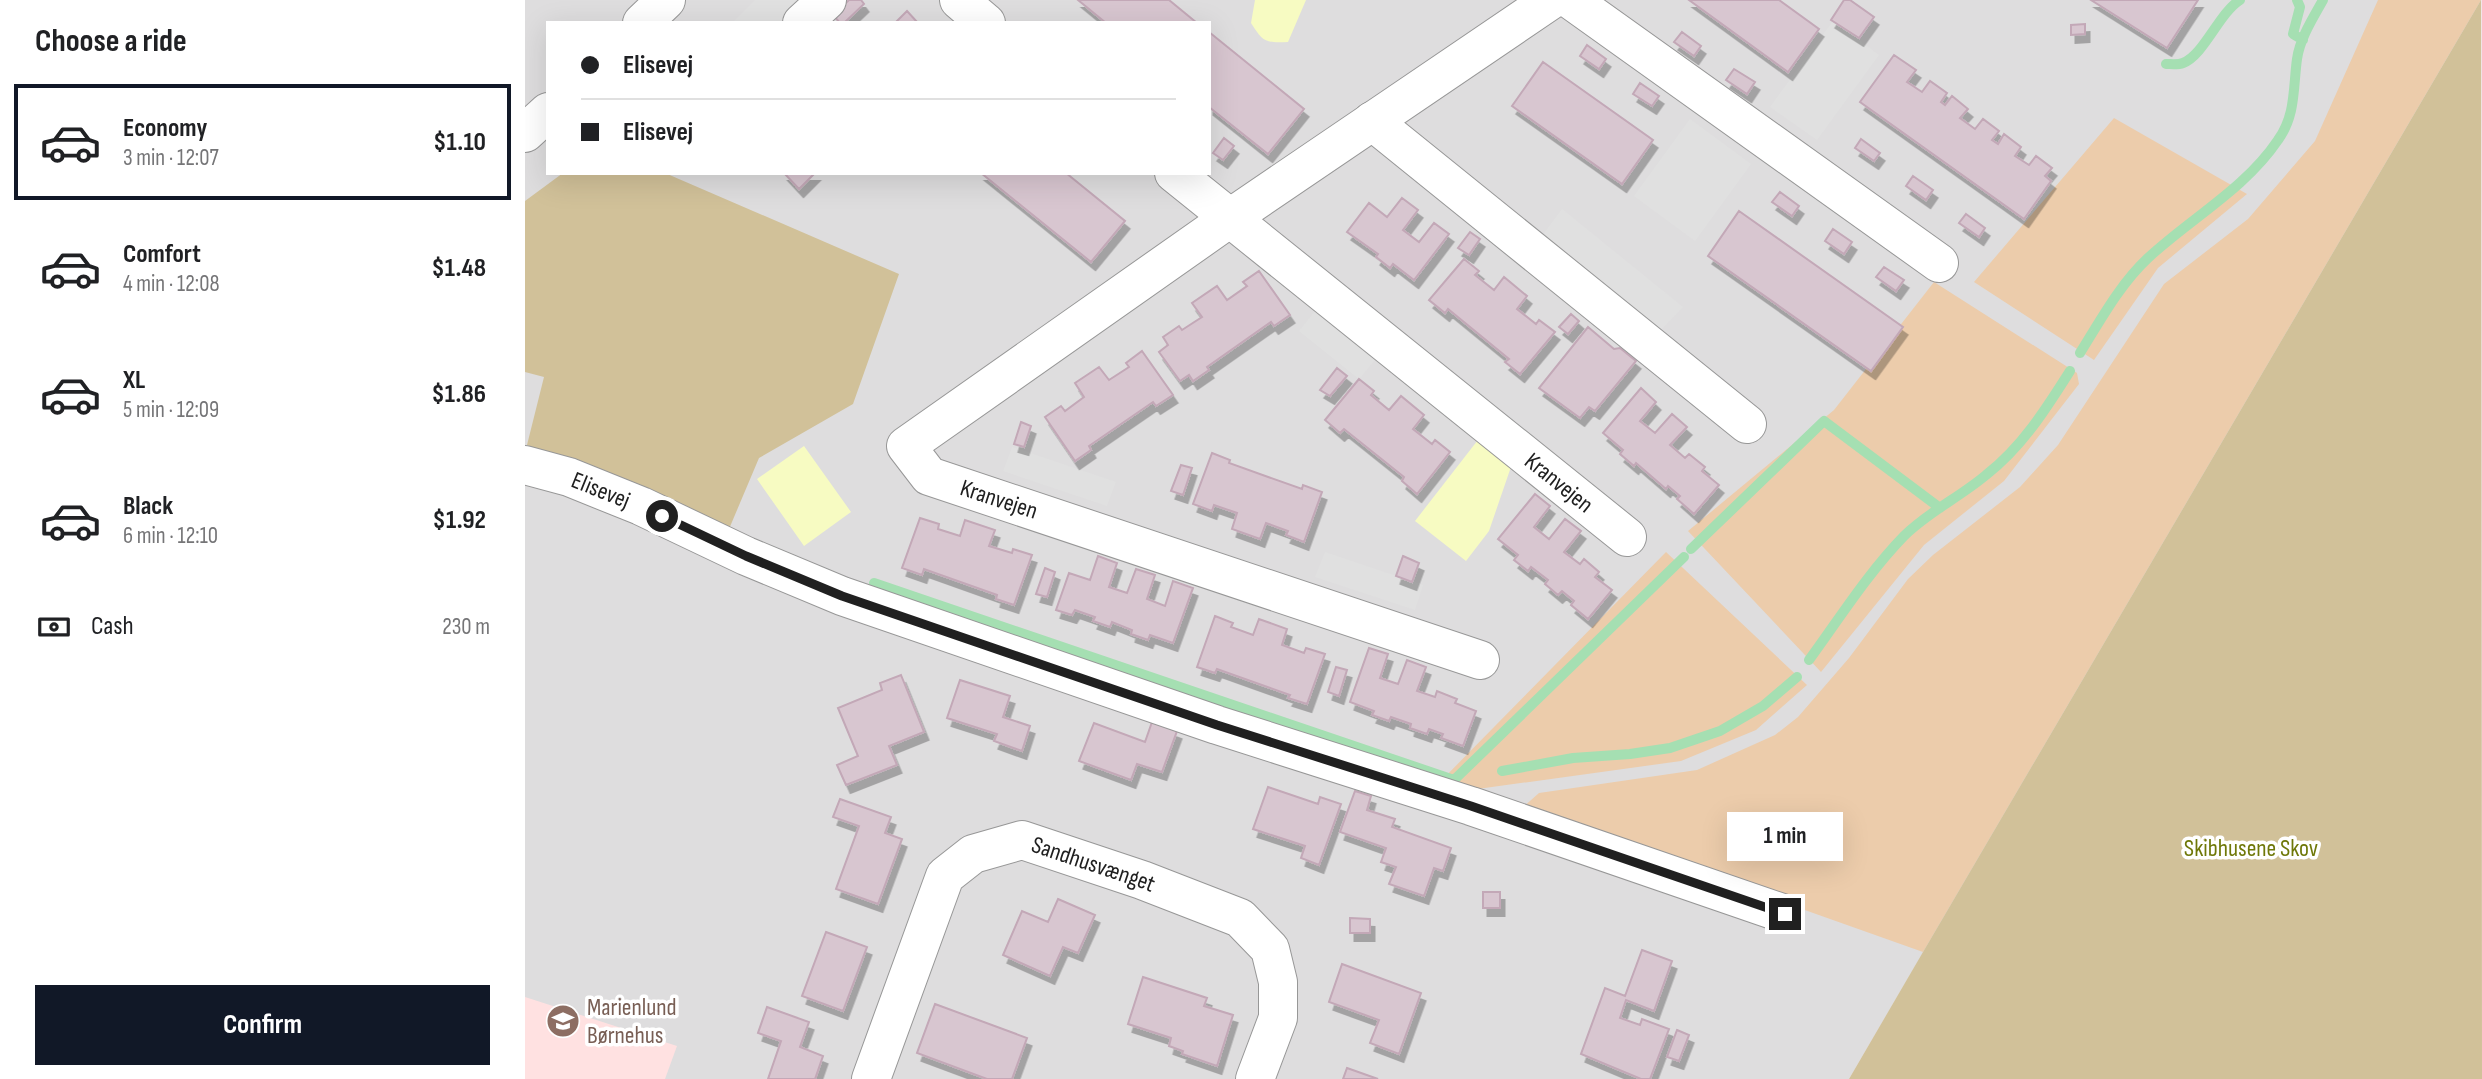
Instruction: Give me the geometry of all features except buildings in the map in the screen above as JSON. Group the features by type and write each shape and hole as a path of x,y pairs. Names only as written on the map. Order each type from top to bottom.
{"street":[{"path":"644,21 666,0"},
{"path":"804,21 827,0"},
{"path":"959,0 984,21"},
{"name":"Kranvejen","path":"1480,660 929,476 906,446 1230,218 1551,0"},
{"path":"1571,0 1939,263"},
{"path":"525,133 546,114"},
{"path":"1372,121 1747,424"},
{"path":"1176,175 1230,218"},
{"name":"Kranvejen","path":"1230,218 1627,537"},
{"name":"Elisevej","path":"525,466 569,477 641,506 746,556 842,596 1217,725 1471,806 1785,914"},
{"name":"Sandhusvænget","path":"871,1079 945,876 973,854 1022,840 1142,880 1240,918 1270,949 1278,982 1278,1018 1255,1079"}],"shaded area":[{"path":"525,0 2481,0 1849,1079 525,1079"},
{"path":"755,0 827,0 804,21 734,21"},
{"path":"2378,0 2481,0 1923,952 1521,809 1539,793 1697,770 1775,735 1798,717 1849,658 1908,579 1933,555 2020,487 2058,445 2164,284 2248,219 2315,141"},
{"path":"1833,21 1879,55 1817,140 1770,107"},
{"path":"2114,118 2247,194 2158,268 2094,360 1974,282"},
{"path":"1690,119 1751,164 1695,241 1634,196"},
{"path":"1562,209 1683,307 1660,331 1541,237"},
{"path":"1934,282 2077,373 2079,384 2004,481 1924,545 1821,672 1688,531 1834,410"},
{"path":"1319,306 1379,355 1359,379 1299,331"},
{"path":"1012,447 1116,482 1107,506 1003,471"},
{"path":"1325,552 1423,585 1415,610 1315,577"},
{"path":"1666,552 1807,685 1756,730 1681,761 1456,792 1437,785"},
{"name":"Marienlund Børnehus","path":"525,997 677,1046 665,1079 525,1079"}],"green space":[{"path":"1255,0 1306,0 1288,42 1265,40 1259,34 1251,23"},
{"name":"Skibhusene Skov","path":"2481,0 2482,1079 1849,1079 1923,952"},
{"path":"560,175 670,175 899,274 853,404 759,458 729,529 527,445 544,377 525,372 525,201"},
{"path":"1481,436 1513,461 1489,531 1466,561 1415,521"},
{"path":"804,446 851,512 804,546 757,479"}],"waterway":[{"path":"2166,64 2181,64 2191,59 2225,14 2240,0"},
{"path":"2297,0 2300,7 2293,34 2303,40"},
{"path":"2080,353 2111,303 2138,268 2234,188 2278,140 2291,111 2301,43 2323,0"},
{"path":"1809,660 1891,550 1913,527 1999,464 2022,440 2070,371"},
{"path":"1691,549 1824,421 1940,508"},
{"path":"874,583 1454,780 1684,557"},
{"path":"1502,771 1573,758 1670,748 1720,731 1763,706 1797,677"}],"place":[{"name":"Marienlund Børnehus","path":"563,1021"}],"route":[{"path":"662,516 746,556 842,596 1217,725 1471,806 1785,914"}]}
